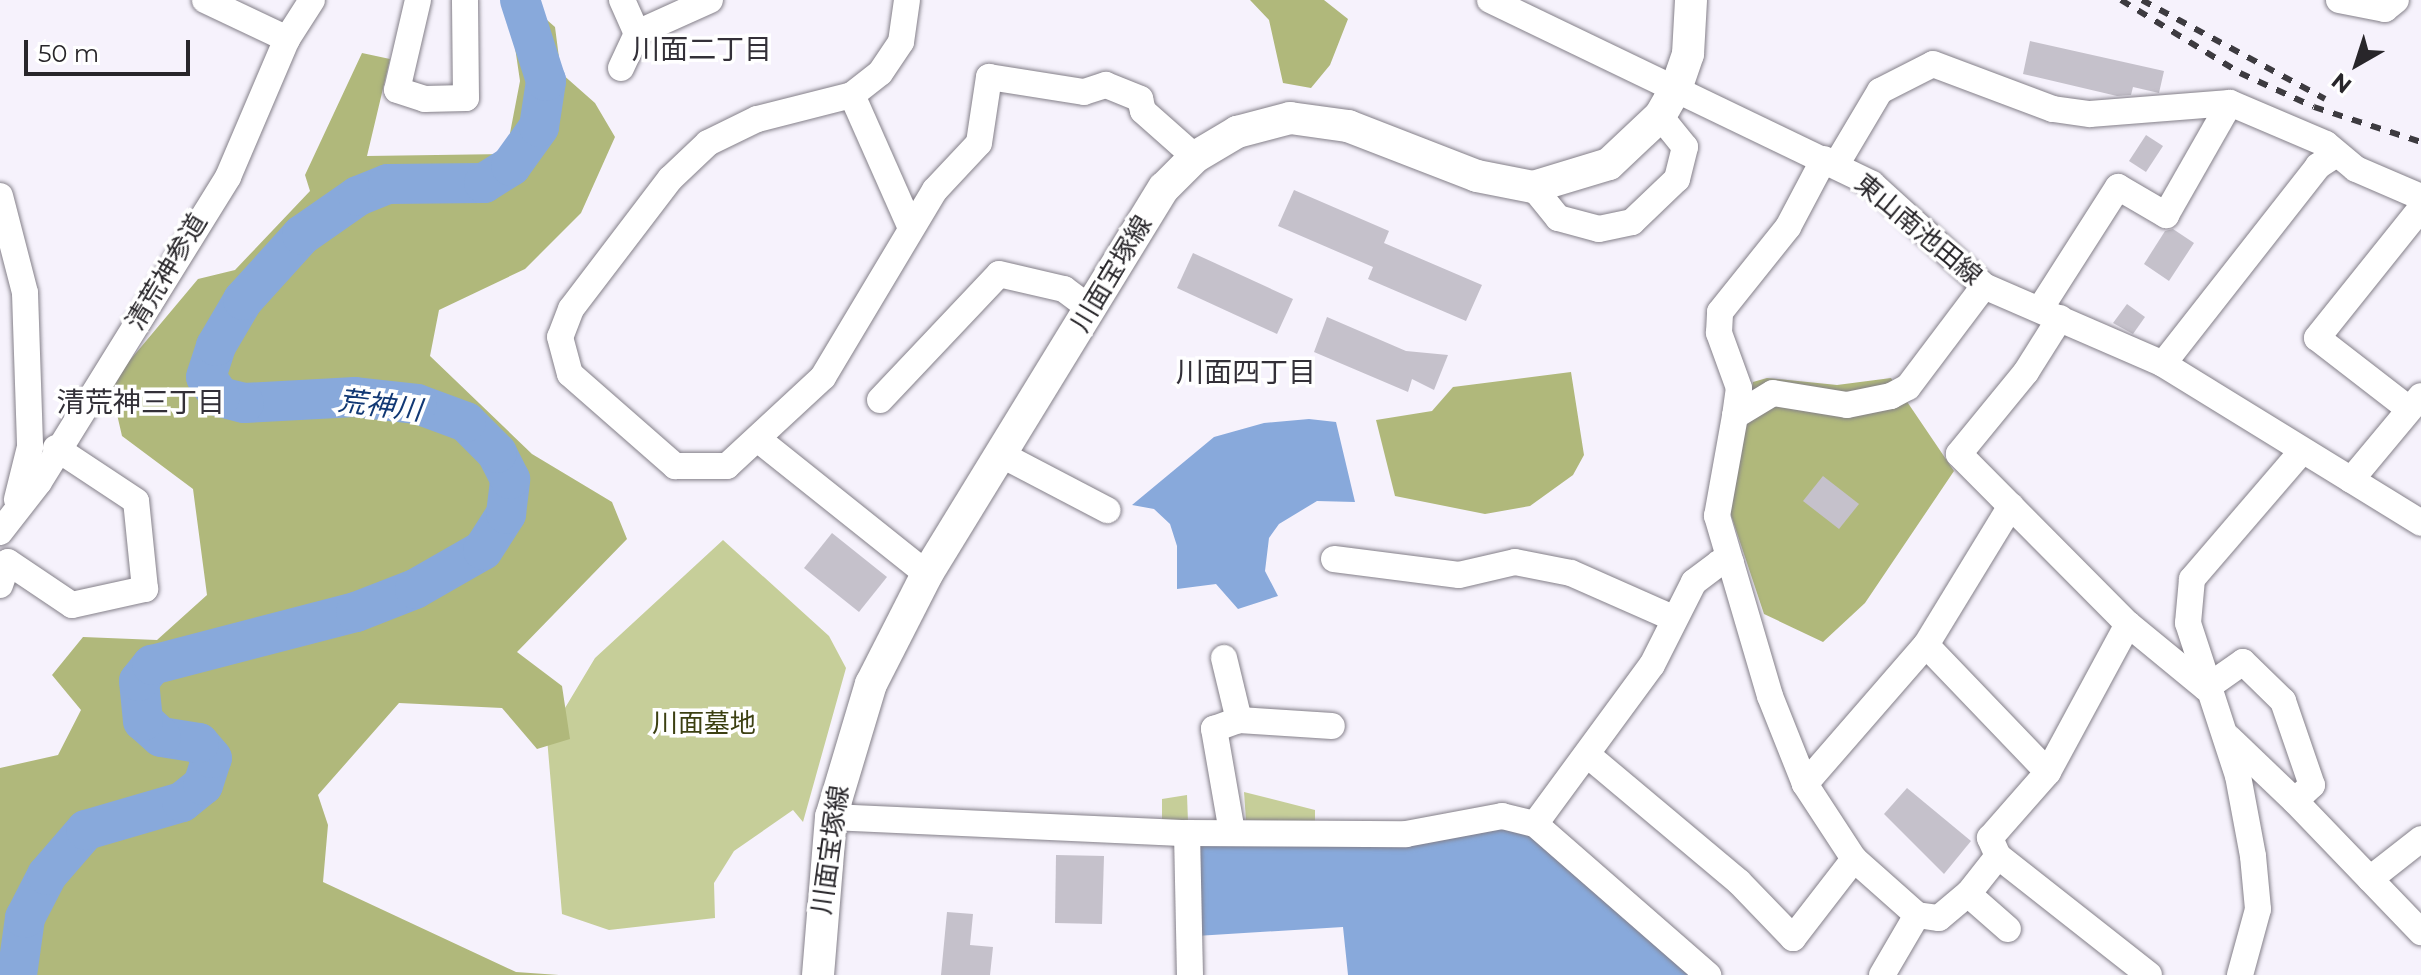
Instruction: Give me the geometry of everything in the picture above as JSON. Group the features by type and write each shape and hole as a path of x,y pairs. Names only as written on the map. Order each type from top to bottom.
{"street":[{"path":"205,0 287,39"},
{"name":"清荒神参道","path":"6,524 228,177 287,39 312,0"},
{"path":"418,0 397,90 425,99 466,98 465,0"},
{"path":"622,0 637,33"},
{"path":"621,68 637,33 710,0"},
{"path":"907,0 901,42 880,73 852,95 757,119 708,143 670,179 571,309 560,337 570,374 675,466 727,466 759,440 823,377 935,190 979,143 989,77 1084,92 1106,85 1117,89 1140,99 1143,111 1195,157"},
{"name":"東山南池田線","path":"1490,0 1677,86 1872,184 1984,286 2163,364 2421,523"},
{"name":"川面宝塚線","path":"818,975 831,817 871,684 927,574 1164,188 1195,157 1237,132 1290,118 1348,126 1477,176 1533,187 1609,164 1660,116 1677,86 1688,54 1691,0"},
{"path":"2339,0 2385,9 2396,0"},
{"path":"1998,856 1968,894 1939,918 1917,915 1854,859 1805,784 1770,696 1717,516 1739,388 1719,333 1720,312 1788,227 1880,91 1933,64 2053,109 2090,114 2230,103 2326,144 2335,155 2421,197"},
{"path":"852,95 911,228"},
{"path":"2206,688 2128,624 1959,454 2026,372 2050,314 2118,187 2166,215 2230,103"},
{"path":"1533,187 1558,218 1599,229 1632,222 1677,179 1685,147 1660,116"},
{"path":"2163,364 2318,166 2335,155"},
{"path":"0,196 25,293 30,447 6,524"},
{"path":"2351,480 2415,402 2317,338 2421,208"},
{"path":"880,400 999,274 1064,289 1091,309"},
{"path":"1735,416 1773,393 1847,405 1891,396 1908,387 1984,286"},
{"path":"759,440 927,574"},
{"path":"0,585 8,562 72,605 145,589 136,501 56,448"},
{"path":"2240,975 2258,909 2248,829 2226,735 2206,688 2188,623 2192,579 2302,451"},
{"path":"1002,455 1107,510"},
{"path":"1805,784 1926,645 2011,506"},
{"path":"1334,559 1459,575 1515,562 1571,573 1673,618"},
{"path":"1535,824 1590,757 1652,665 1673,618 1694,582 1719,563 1731,563"},
{"path":"2128,624 2048,772 1990,838 1998,856 2149,975"},
{"path":"1926,645 2048,772"},
{"path":"1224,658 1239,720"},
{"path":"2206,688 2243,662 2283,701 2312,785 2295,801"},
{"path":"1232,832 1214,729 1239,720 1332,726"},
{"path":"2226,735 2295,801 2421,932"},
{"path":"1590,757 1739,882 1793,938 1854,859"},
{"path":"831,817 1187,833 1406,834 1502,816 1535,824 1708,975"},
{"path":"1187,833 1190,975"},
{"path":"2370,879 2421,839"},
{"path":"1968,894 2008,929"},
{"path":"1886,973 1917,915"}],"green space":[{"path":"1250,0 1324,0 1348,19 1330,65 1311,88 1283,83 1269,20"},
{"path":"539,13 555,27 561,73 595,103 615,137 581,213 525,269 439,310 430,356 532,454 612,502 627,539 517,652 562,686 570,739 537,749 502,708 399,703 318,795 328,825 323,882 516,972 559,975 0,975 0,768 58,755 81,710 52,675 83,637 157,640 207,595 193,489 122,436 110,384 198,279 235,270 310,191 305,175 362,53 390,59 367,156 506,154 520,81 512,27"},
{"path":"1571,372 1584,455 1573,475 1530,506 1485,514 1395,496 1376,420 1432,411 1453,387"},
{"path":"1767,378 1837,385 1891,378 1954,471 1865,603 1823,642 1764,614 1727,503 1753,382"},
{"name":"川面墓地","path":"723,540 829,636 846,668 803,822 793,810 734,851 714,883 715,918 609,930 562,914 547,738 595,658"},
{"path":"1244,792 1315,810 1315,823 1246,820"},
{"path":"1187,795 1188,822 1162,819 1162,799"}],"water":[{"path":"1309,419 1336,422 1355,502 1317,501 1279,524 1269,538 1265,571 1278,596 1238,609 1216,584 1177,589 1177,546 1170,524 1154,509 1132,505 1214,437 1264,423"},
{"path":"1500,829 1531,834 1695,975 1348,975 1343,927 1196,936 1195,842"}],"building":[{"path":"2030,41 2164,71 2159,93 2133,87 2131,95 2117,96 2023,74"},
{"path":"2146,135 2163,146 2146,172 2129,161"},
{"path":"1294,190 1389,231 1384,243 1482,285 1466,321 1368,279 1373,267 1278,226"},
{"path":"2173,229 2194,243 2169,281 2144,264 2165,231"},
{"path":"1193,253 1293,299 1277,334 1177,288"},
{"path":"2127,304 2145,317 2133,334 2113,323"},
{"path":"1327,317 1406,351 1448,355 1434,390 1412,379 1408,392 1314,352"},
{"path":"1823,476 1859,504 1839,529 1803,501"},
{"path":"832,533 887,577 859,612 804,568"},
{"path":"1907,788 1971,841 1944,874 1884,814"},
{"path":"1056,855 1104,856 1102,924 1055,923"},
{"path":"947,912 973,914 970,945 993,947 990,975 941,975"}],"waterway":[{"name":"荒神川","path":"17,975 25,918 47,875 86,830 182,802 203,785 212,758 199,743 161,737 143,721 139,681 152,665 356,612 415,589 483,550 506,514 510,479 497,453 466,422 417,404 355,397 244,403 220,397 206,377 216,346 243,300 302,235 358,196 388,184 484,183 511,166 539,127 546,81 520,0"}],"railway":[{"path":"2121,0 2240,73 2314,107 2421,142"},
{"path":"2142,0 2325,99"}],"district":[{"name":"川面二丁目","path":"702,49"},
{"name":"川面四丁目","path":"1246,372"},
{"name":"清荒神三丁目","path":"141,402"}]}
